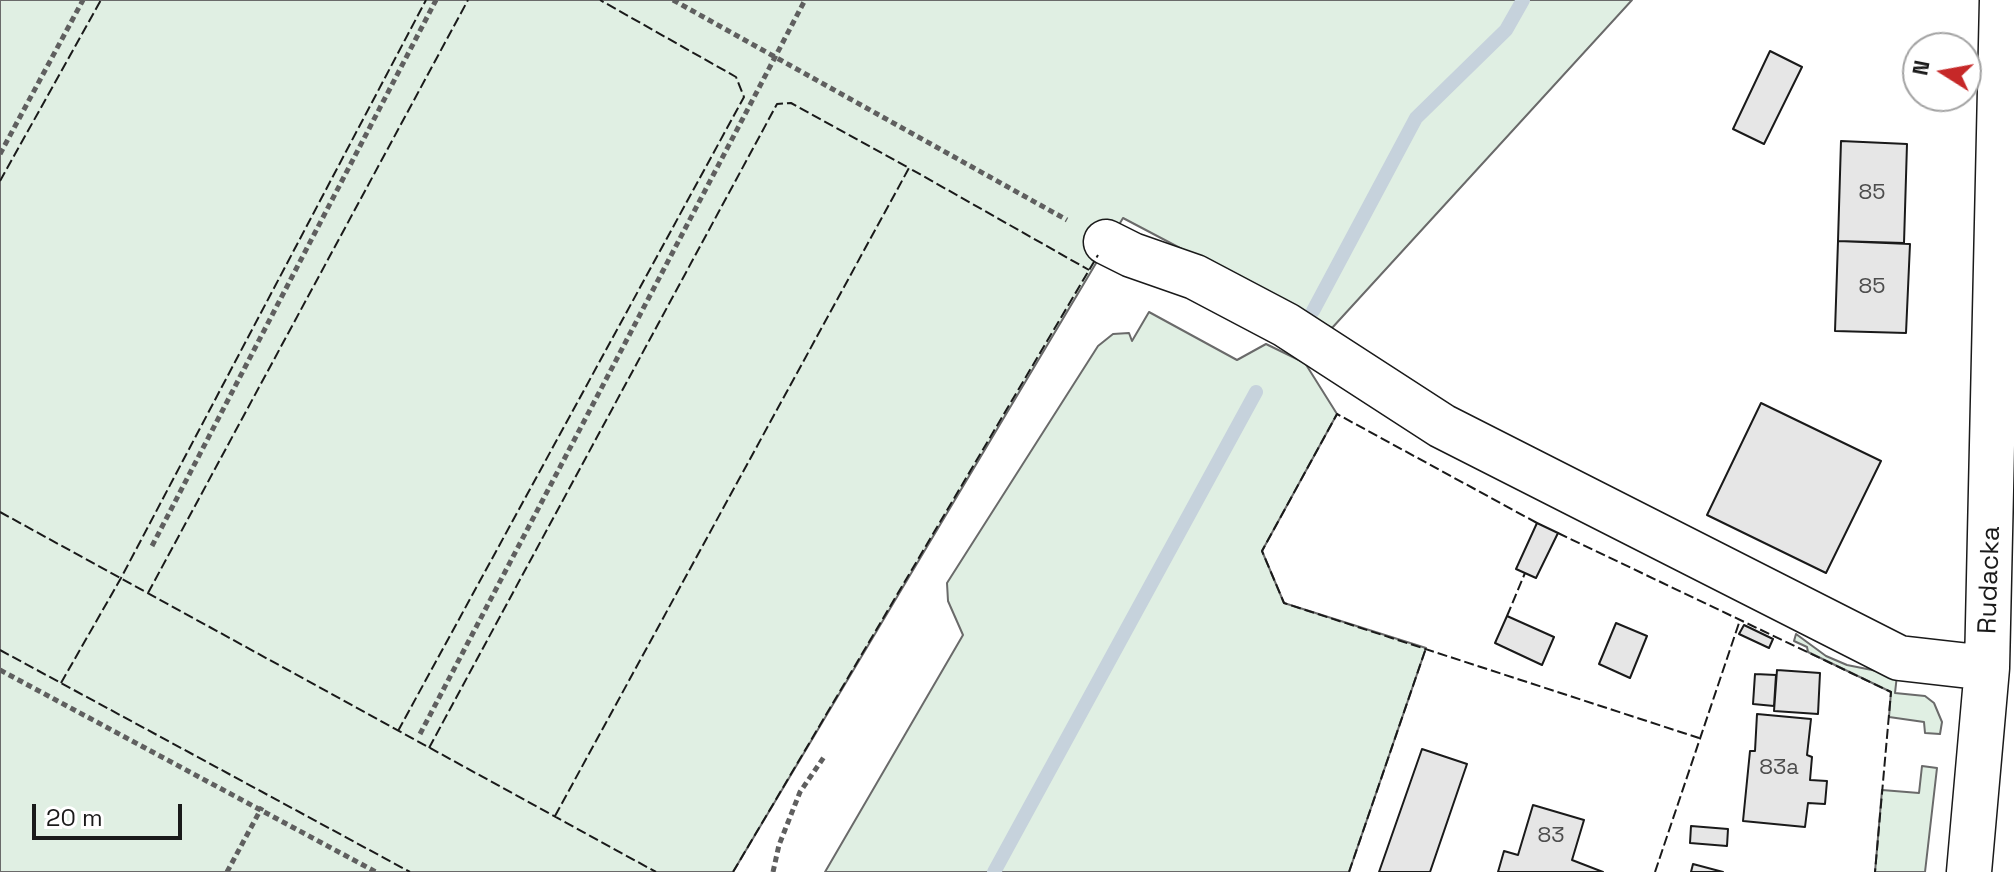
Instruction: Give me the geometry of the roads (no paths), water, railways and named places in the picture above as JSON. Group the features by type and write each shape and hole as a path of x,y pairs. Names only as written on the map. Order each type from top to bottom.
{"street":[{"name":"Rudacka","path":"1969,872 1997,773 1987,668 2002,0"},
{"path":"1106,242 1132,255 1195,277 1273,318 1442,426 1899,658 1987,668"}],"waterway":[{"path":"1313,311 1416,118 1506,30 1523,0"},
{"path":"994,872 1256,392"}]}
